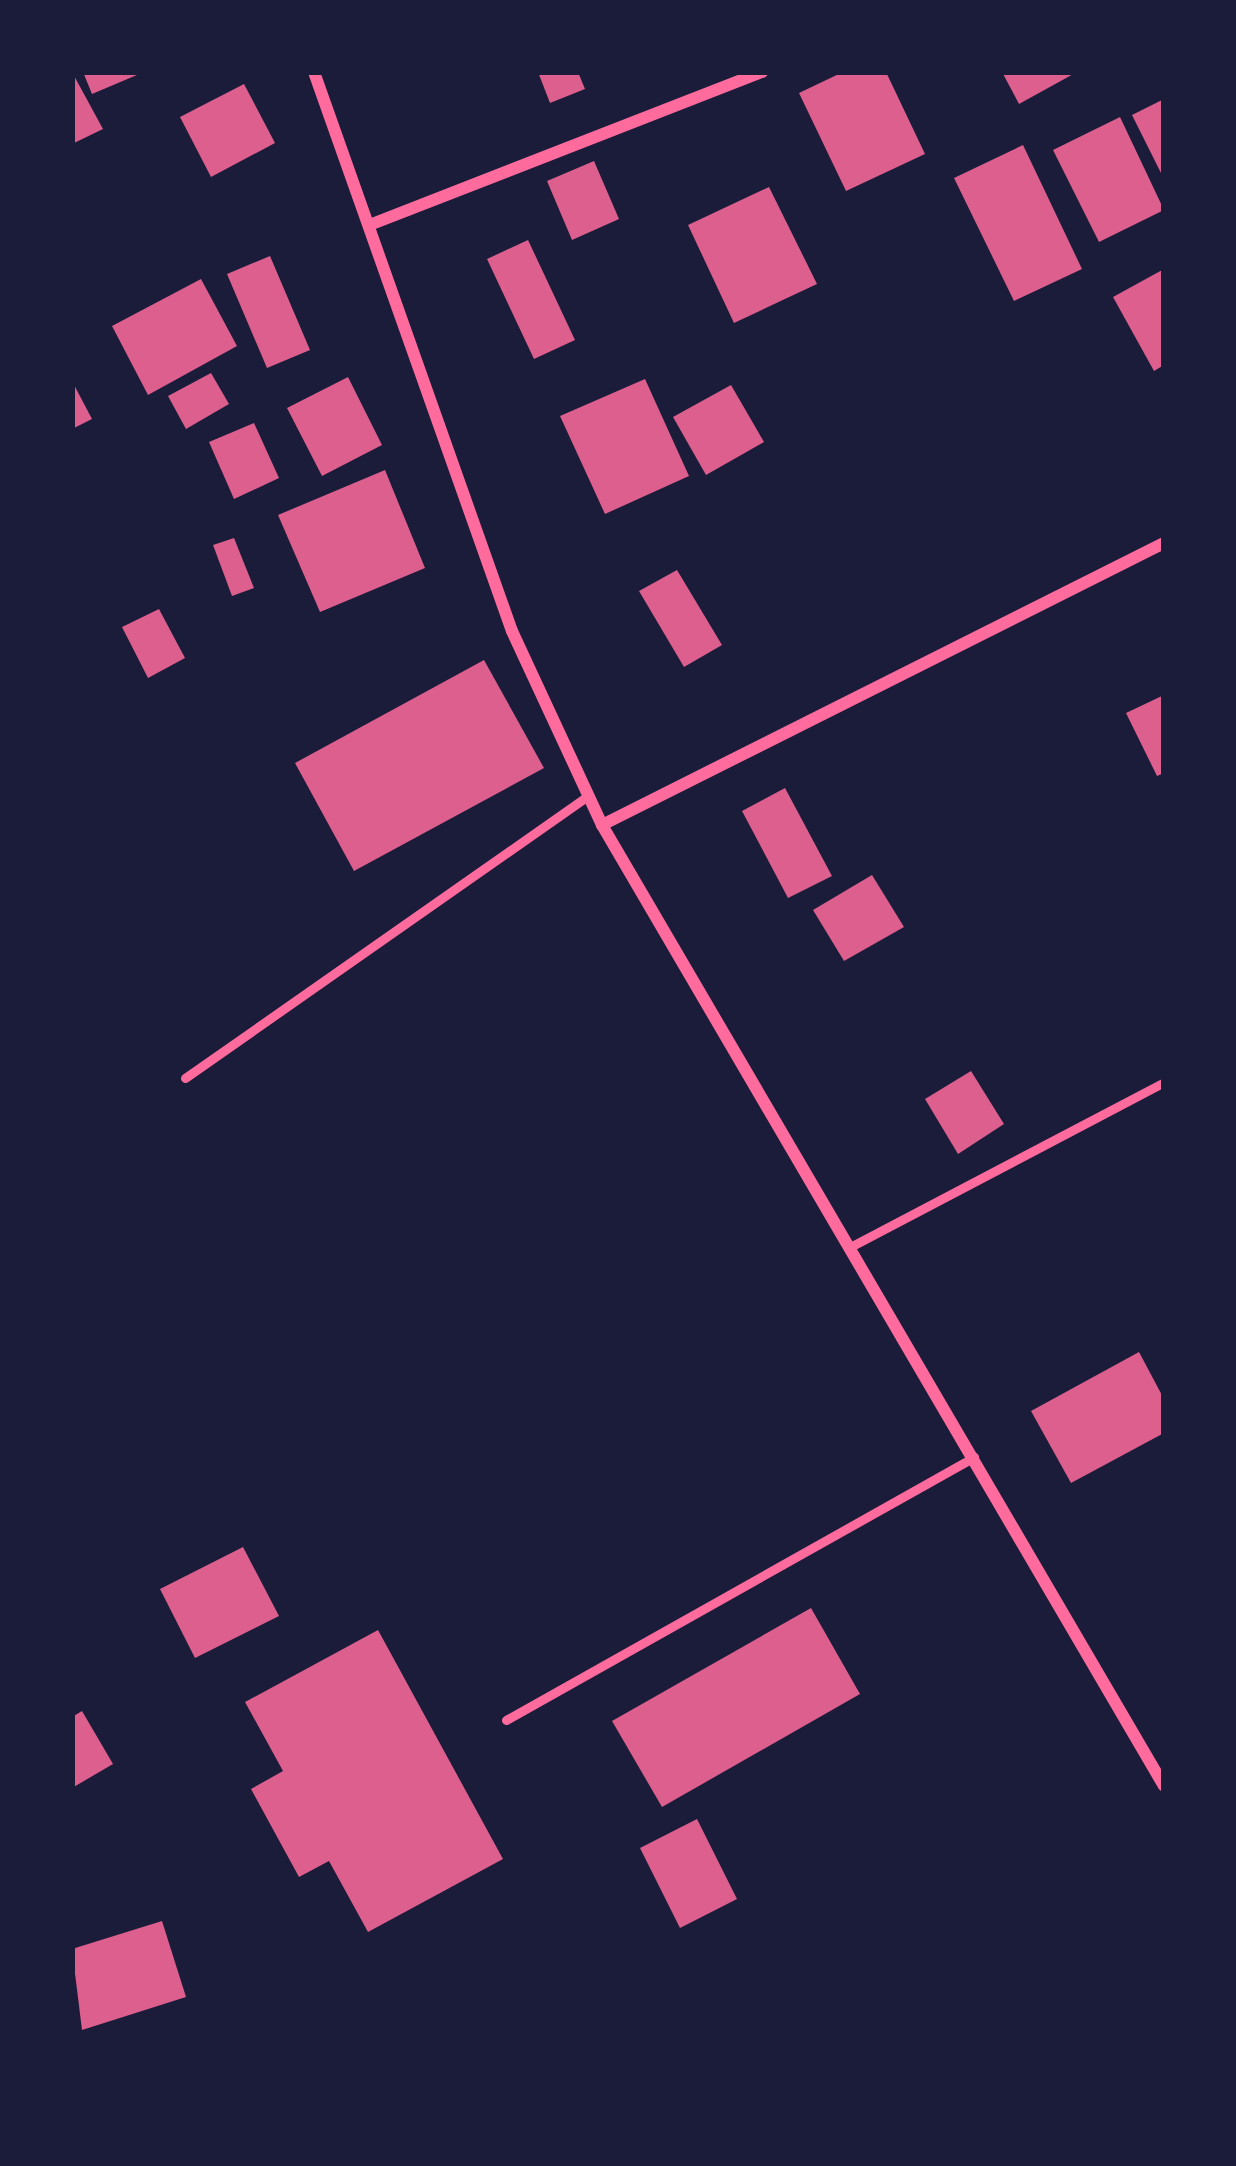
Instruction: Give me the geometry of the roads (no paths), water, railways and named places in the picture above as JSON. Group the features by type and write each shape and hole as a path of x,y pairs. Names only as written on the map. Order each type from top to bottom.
{"street":[{"path":"314,72 372,224 512,631 602,825 1164,1786"},
{"path":"372,224 762,72"},
{"path":"602,825 1164,543"}],"lane":[{"path":"185,1078 588,796"},
{"path":"852,1246 1164,1082"},
{"path":"506,1720 974,1457"}]}
